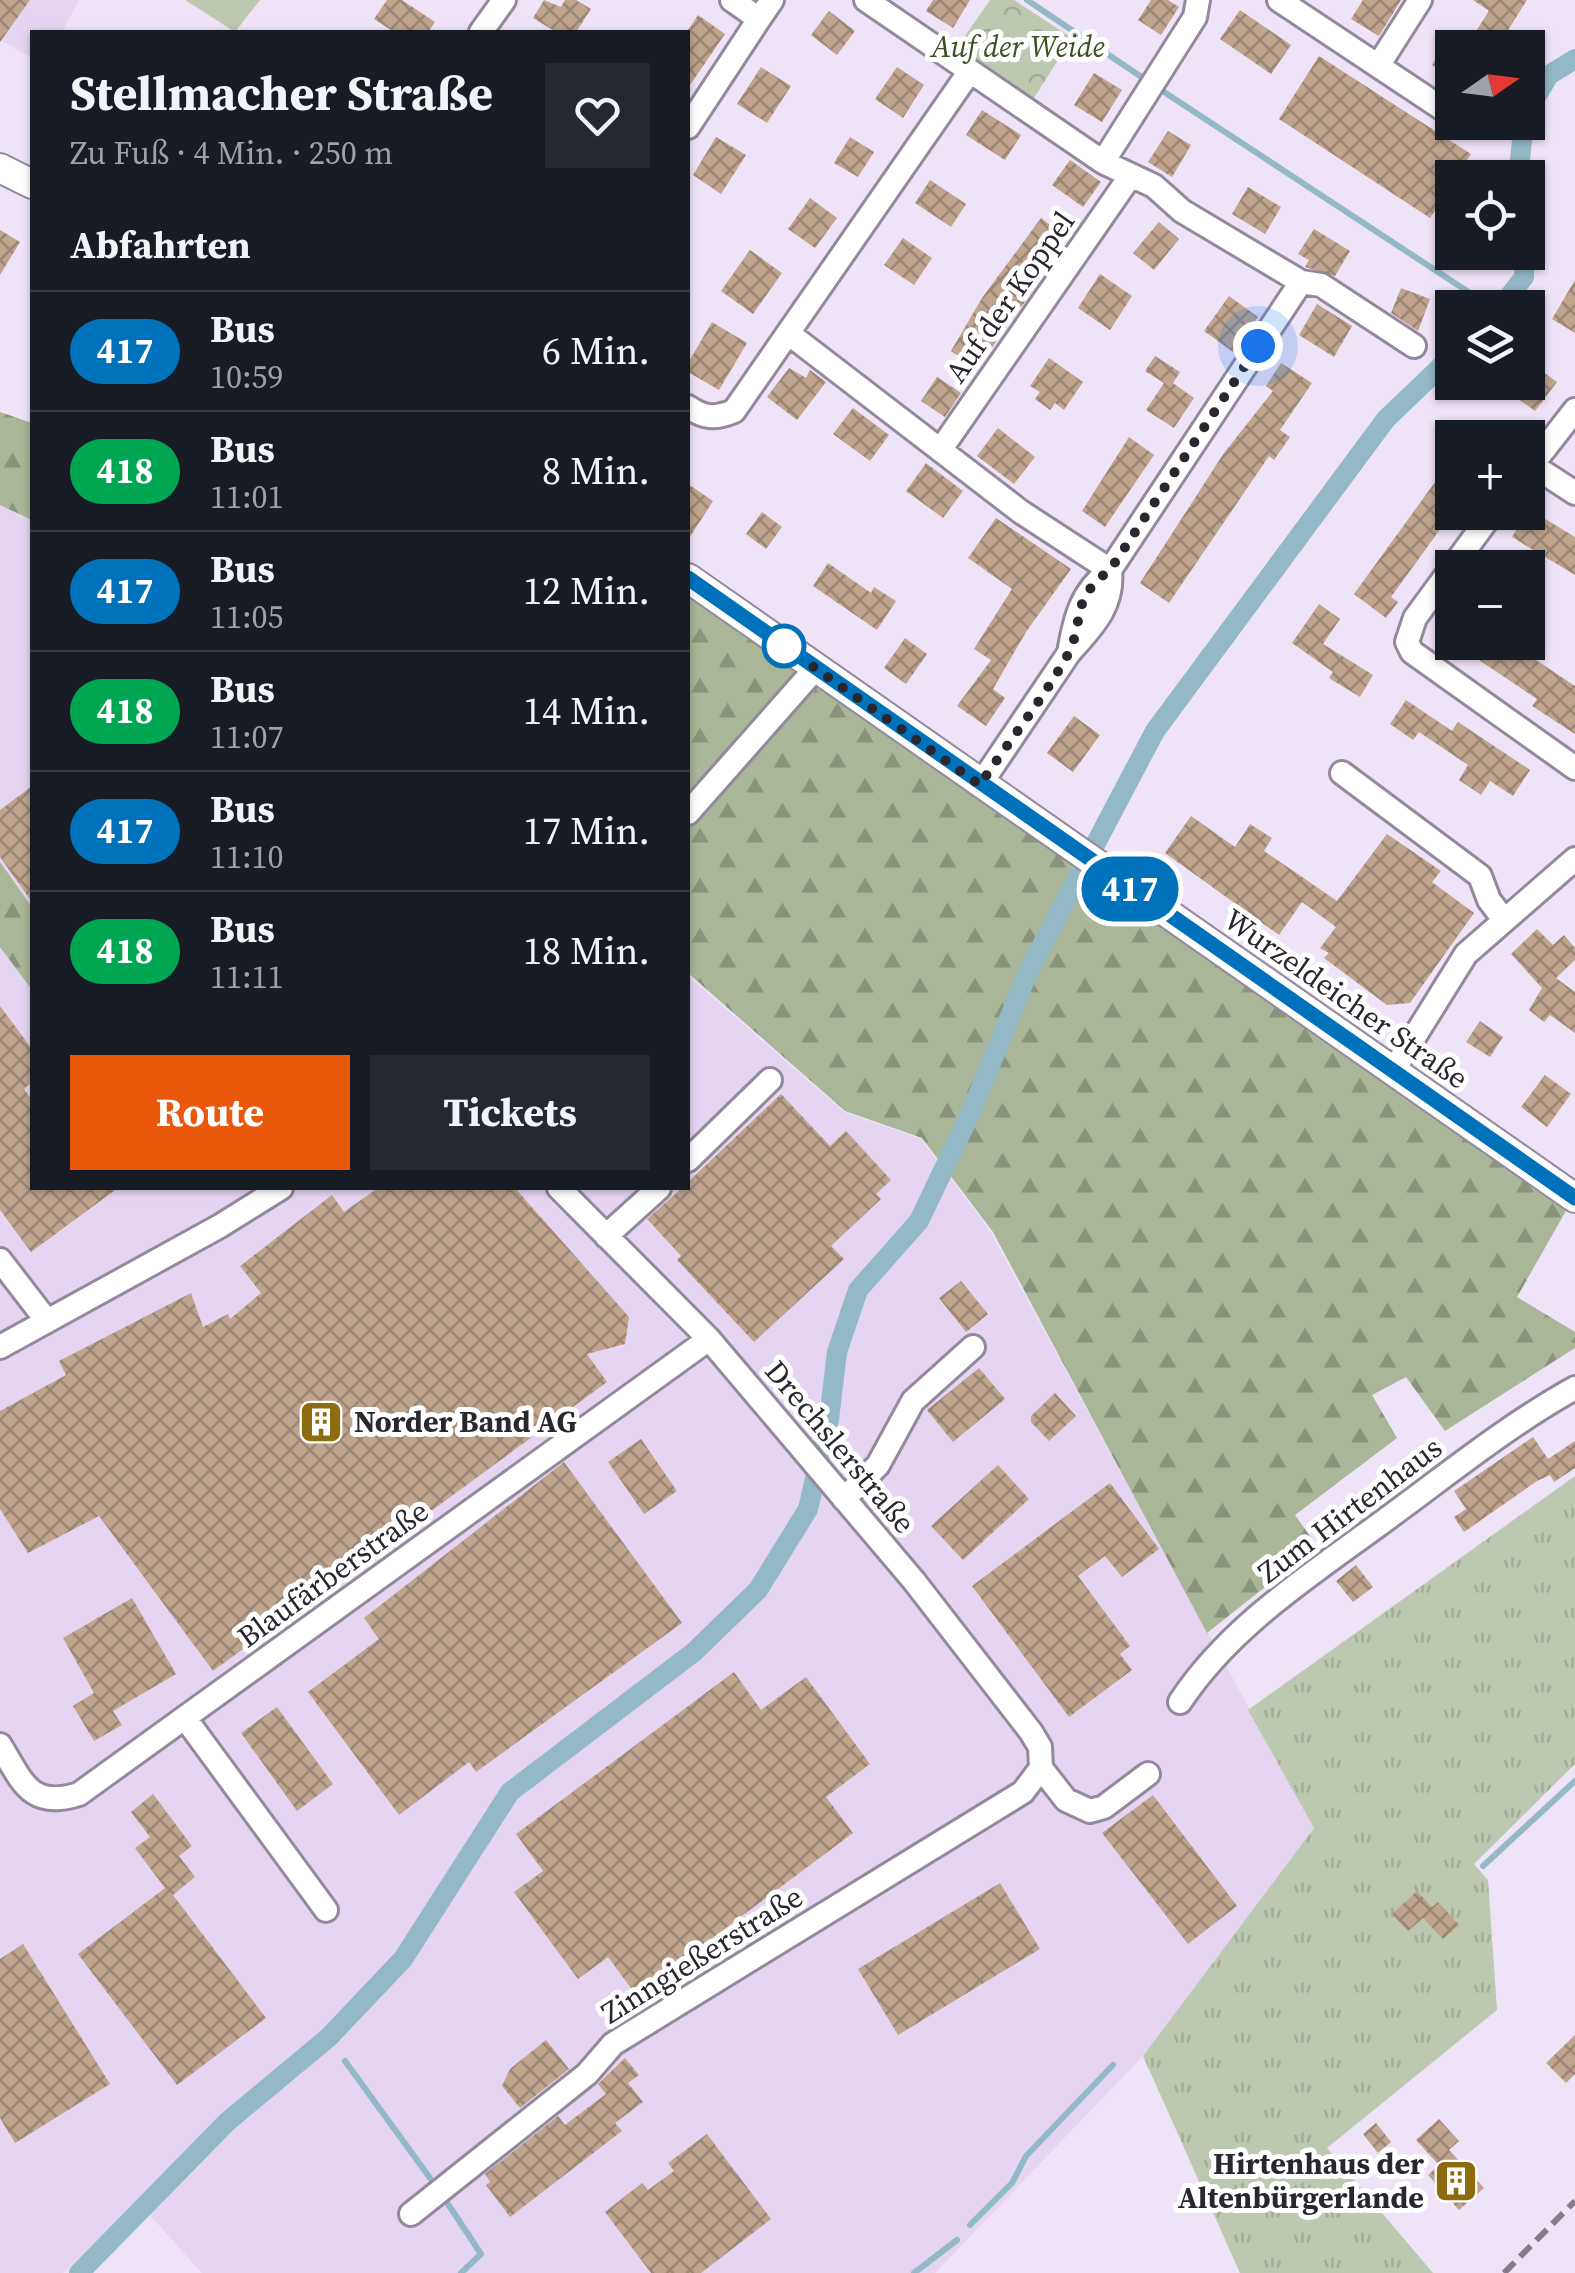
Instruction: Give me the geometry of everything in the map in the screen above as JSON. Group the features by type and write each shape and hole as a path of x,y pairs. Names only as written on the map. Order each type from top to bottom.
{"main road":[{"path":"0,168 30,183"},
{"name":"Wurzeldeicher Straße","path":"690,579 1575,1198"}],"street":[{"path":"482,30 504,0"},
{"path":"690,123 766,10 732,0"},
{"path":"866,0 1102,162 1129,178 1154,186 1182,211 1301,282 1320,285 1414,346"},
{"path":"1102,162 1195,16 1198,0"},
{"path":"1279,0 1435,103"},
{"path":"1378,66 1420,0"},
{"path":"690,408 702,416 720,418 734,410 970,71"},
{"name":"Auf der Koppel","path":"941,449 1129,178"},
{"path":"980,785 1069,653 1077,609 1094,582 1110,570 1301,282"},
{"path":"788,332 1020,512 1110,570"},
{"path":"1545,448 1575,410"},
{"path":"1545,476 1575,493"},
{"path":"1480,530 1415,618 1406,642 1412,652 1575,768"},
{"path":"690,811 815,669"},
{"path":"1342,773 1480,876 1489,900 1504,920"},
{"path":"1393,1071 1466,954 1572,867"},
{"path":"690,1158 770,1080"},
{"path":"0,1347 272,1190"},
{"name":"Drechslerstraße","path":"561,1190 708,1339 837,1490 1031,1732 1040,1747 1040,1768"},
{"path":"606,1236 657,1190"},
{"path":"0,1260 47,1321"},
{"name":"Blaufärberstraße","path":"0,1744 25,1787 43,1798 58,1801 79,1794 708,1339"},
{"path":"837,1490 878,1465 913,1402 973,1346"},
{"name":"Zum Hirtenhaus","path":"1180,1702 1208,1660 1288,1593 1530,1412 1575,1388"},
{"path":"185,1718 326,1910"},
{"path":"1040,1768 1066,1800 1090,1811 1104,1807 1148,1774"},
{"name":"Zinngießerstraße","path":"411,2214 587,2074 613,2044 1023,1792 1040,1768"}],"shaded area":[{"path":"0,0 79,0 63,30 30,30 30,57 0,40"},
{"path":"0,412 30,422 30,1190 690,1190 690,978 844,1112 921,1139 990,1231 1314,1828 1143,2056 935,2273 202,2273 138,2202 63,2273 0,2273"}],"green space":[{"path":"185,0 260,0 237,30"},
{"name":"Auf der Weide","path":"990,0 1014,0 1072,38 1032,101 956,49"},
{"path":"0,412 30,422 30,519 0,505"},
{"path":"690,595 1108,882 1567,1209 1517,1297 1575,1332 1575,1348 1445,1431 1406,1377 1372,1395 1397,1438 1295,1515 1317,1546 1207,1633 993,1232 922,1138 845,1111 690,975"},
{"path":"0,862 30,904 30,987 0,947"},
{"path":"1575,1476 1575,1764 1474,1864 1488,1880 1497,2010 1327,2148 1433,2273 1240,2273 1143,2056 1314,1828 1248,1710"}],"building":[{"path":"0,0 30,0 0,42"},
{"path":"387,0 402,0 435,22 429,30 391,30 374,19"},
{"path":"544,0 561,7 565,0 576,0 591,9 577,30 553,30 533,18"},
{"path":"933,0 970,0 953,28 926,11"},
{"path":"1151,0 1168,0 1179,7 1161,35 1138,20"},
{"path":"1363,0 1401,0 1379,36 1351,19"},
{"path":"1473,0 1527,0 1508,30 1477,30 1489,11"},
{"path":"1240,10 1291,45 1271,74 1220,39"},
{"path":"829,11 855,31 837,55 811,35"},
{"path":"698,15 725,34 690,85 690,30"},
{"path":"1319,56 1435,131 1435,140 1449,140 1471,154 1467,160 1435,160 1435,210 1430,218 1279,119"},
{"path":"761,67 791,86 767,123 737,104"},
{"path":"897,67 924,85 903,118 875,99"},
{"path":"1094,73 1122,90 1102,122 1074,105"},
{"path":"982,110 1021,135 1005,160 966,135"},
{"path":"1168,131 1191,145 1172,177 1148,162"},
{"path":"716,137 746,155 721,194 693,175"},
{"path":"850,137 874,152 858,177 834,163"},
{"path":"1070,160 1101,182 1083,207 1052,185"},
{"path":"930,180 966,204 951,227 915,203"},
{"path":"1248,187 1281,207 1265,234 1232,214"},
{"path":"810,198 837,218 815,248 788,229"},
{"path":"1041,218 1065,236 1029,283 1035,288 977,368 951,351 982,298"},
{"path":"1159,222 1179,239 1154,270 1133,253"},
{"path":"1314,229 1350,251 1335,276 1305,267 1309,260 1298,254"},
{"path":"0,230 20,242 0,275"},
{"path":"903,238 932,258 914,285 884,265"},
{"path":"750,250 782,273 753,314 721,291"},
{"path":"1100,274 1132,296 1110,330 1078,308"},
{"path":"1575,280 1575,333 1552,319"},
{"path":"1401,288 1430,299 1418,331 1391,313"},
{"path":"1229,296 1258,317 1233,352 1204,331"},
{"path":"1317,304 1352,326 1334,357 1299,335"},
{"path":"712,322 747,343 719,390 690,373 690,360"},
{"path":"1155,356 1180,372 1173,383 1194,398 1174,428 1146,410 1164,383 1145,371"},
{"path":"1049,358 1083,382 1064,410 1055,403 1050,410 1035,399 1040,392 1030,386"},
{"path":"1281,363 1312,383 1280,430 1290,437 1274,460 1269,456 1169,603 1140,583 1224,453 1273,391 1266,386"},
{"path":"789,368 806,378 810,370 826,382 797,420 767,397"},
{"path":"1545,373 1557,382 1545,398"},
{"path":"937,377 961,393 945,417 921,401"},
{"path":"1520,400 1543,400 1535,411"},
{"path":"853,408 889,435 870,461 833,434"},
{"path":"998,428 1035,457 1014,484 977,456"},
{"path":"1129,437 1154,455 1105,527 1082,511"},
{"path":"926,463 963,491 943,518 906,491"},
{"path":"1435,482 1435,530 1440,530 1391,597 1398,602 1386,618 1354,594"},
{"path":"690,485 713,501 690,537"},
{"path":"762,512 782,527 766,549 746,534"},
{"path":"996,518 1071,569 1026,632 993,689 1005,698 986,726 957,706 991,660 974,649 1012,589 968,558"},
{"path":"1545,519 1575,537 1575,575 1545,557 1545,550 1534,550 1512,537 1516,530 1545,530"},
{"path":"828,563 871,593 874,587 896,601 877,630 813,586"},
{"path":"1319,604 1340,619 1323,644 1373,675 1360,697 1329,678 1333,672 1292,643"},
{"path":"905,638 927,654 906,684 884,668"},
{"path":"1479,660 1536,660 1575,686 1575,734 1532,706 1537,699"},
{"path":"1406,700 1452,731 1458,722 1530,770 1513,796 1490,781 1481,795 1459,780 1468,765 1419,732 1413,740 1390,724"},
{"path":"1074,716 1100,735 1073,772 1047,753"},
{"path":"30,788 30,899 0,857 0,810"},
{"path":"1191,816 1235,847 1250,824 1272,838 1264,851 1337,901 1387,834 1441,871 1432,882 1474,913 1410,1003 1387,1005 1324,958 1329,953 1320,948 1336,927 1302,902 1279,935 1165,853"},
{"path":"1537,929 1553,945 1564,935 1575,948 1575,960 1556,978 1575,992 1575,1033 1550,1015 1544,1022 1529,1010 1542,988 1511,954"},
{"path":"0,1006 30,1046 30,1084 24,1089 30,1097 30,1190 115,1190 31,1252 0,1210"},
{"path":"1480,1021 1503,1037 1490,1057 1466,1042"},
{"path":"1545,1075 1571,1094 1547,1127 1521,1107"},
{"path":"781,1094 830,1146 846,1131 891,1180 876,1194 881,1199 831,1246 844,1259 754,1342 677,1260 681,1256 647,1219 680,1190 690,1190 690,1180"},
{"name":"Norder Band AG","path":"375,1190 517,1190 629,1317 625,1344 587,1354 607,1382 213,1671 99,1516 28,1553 0,1509 0,1411 66,1375 59,1361 191,1293 203,1327 228,1314 230,1319 261,1293 240,1266 332,1195 344,1212"},
{"path":"961,1281 988,1314 966,1332 939,1298"},
{"path":"979,1368 1005,1399 953,1442 927,1410"},
{"path":"1055,1393 1076,1416 1049,1441 1031,1422 1031,1416"},
{"path":"1533,1437 1548,1459 1575,1441 1575,1468 1554,1482 1550,1475 1537,1481 1464,1532 1454,1517 1466,1509 1454,1491"},
{"path":"641,1439 677,1491 644,1514 608,1462"},
{"path":"564,1462 682,1623 476,1772 469,1762 399,1815 308,1692 379,1639 364,1618"},
{"path":"998,1465 1029,1499 963,1560 931,1526"},
{"path":"1110,1483 1159,1549 1122,1577 1105,1556 1078,1576 1130,1646 1120,1654 1132,1670 1069,1717 972,1586"},
{"path":"1356,1565 1373,1587 1353,1602 1336,1581"},
{"path":"132,1598 176,1674 113,1711 122,1725 94,1741 73,1706 94,1693 63,1638"},
{"path":"734,1672 761,1710 806,1677 870,1764 826,1797 853,1833 636,1995 608,1957 578,1979 514,1892 543,1871 516,1834"},
{"path":"277,1707 333,1784 297,1811 241,1733"},
{"path":"153,1794 192,1846 179,1856 195,1877 173,1895 266,2018 177,2085 78,1954 165,1888 135,1848 150,1837 131,1812"},
{"path":"1153,1795 1237,1906 1188,1944 1102,1833"},
{"path":"1000,1883 1040,1949 898,2035 858,1969"},
{"path":"1417,1891 1432,1907 1438,1902 1459,1925 1443,1939 1423,1918 1408,1931 1392,1914"},
{"path":"23,1944 110,2084 15,2143 0,2118 0,1959"},
{"path":"1575,2035 1575,2074 1566,2083 1546,2063"},
{"path":"546,2040 569,2069 520,2108 502,2086 510,2069"},
{"path":"625,2058 639,2075 628,2083 643,2102 615,2123 622,2131 510,2217 486,2185 490,2182 485,2174 558,2116 565,2125 606,2094 598,2084"},
{"name":"Hirtenhaus der Altenbürgerlande","path":"1439,2119 1459,2141 1449,2150 1484,2188 1459,2210 1428,2175 1439,2165 1416,2140"},
{"path":"1376,2123 1391,2142 1378,2153 1363,2134"},
{"path":"707,2134 771,2219 701,2273 651,2273 605,2212 642,2183 648,2190 674,2171 668,2163"}],"waterway":[{"path":"1027,0 1143,78"},
{"path":"1545,82 1575,59"},
{"path":"1161,90 1465,290"},
{"path":"1520,160 1522,140"},
{"path":"1514,290 1524,270"},
{"path":"79,2273 227,2122 329,2037 403,1959 510,1792 694,1652 758,1590 808,1509 829,1419 837,1352 858,1290 919,1221 971,1112 1029,970 1155,731 1386,419 1435,372"},
{"path":"1483,1866 1575,1781"},
{"path":"329,2037 333,2043"},
{"path":"345,2061 430,2178"},
{"path":"970,2225 1012,2183 1026,2156 1113,2065"},
{"path":"446,2201 481,2254 461,2273"},
{"path":"914,2273 957,2240"}],"railway":[{"path":"1504,2273 1575,2201"}],"bus line":[{"name":"417","path":"690,579 1575,1198"}],"place":[{"name":"Norder Band AG","path":"321,1422"},
{"name":"Hirtenhaus der Altenbürgerlande","path":"1456,2181"}],"route":[{"path":"784,646 980,785 1069,653 1077,609 1094,582 1110,570 1258,346"}]}
